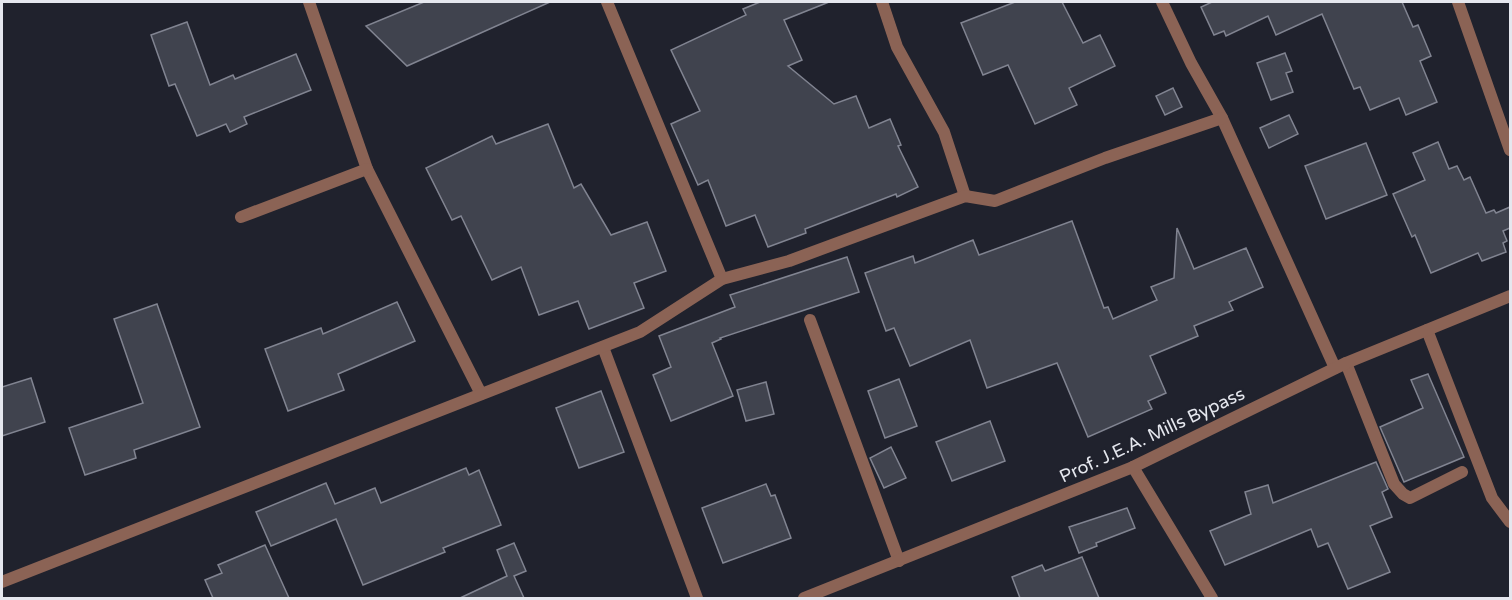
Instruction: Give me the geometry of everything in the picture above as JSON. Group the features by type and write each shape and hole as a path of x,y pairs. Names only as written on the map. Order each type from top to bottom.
{"street":[{"path":"309,2 367,169 481,394"},
{"path":"607,2 722,279"},
{"path":"882,2 897,47 944,132 965,196"},
{"path":"1162,2 1191,63 1222,118 1341,366 1394,483 1403,494 1410,498 1462,472"},
{"path":"1458,2 1510,150"},
{"path":"2,582 640,332 722,279 789,261 965,196 995,201 1105,158 1222,118"},
{"path":"241,217 367,169"},
{"name":"Prof. J.E.A. Mills Bypass","path":"811,597 1133,467 1341,366 1510,296"},
{"path":"810,320 899,561"},
{"path":"1427,330 1492,498 1510,522"},
{"path":"603,346 697,598"},
{"path":"1133,467 1212,598"}],"building":[{"path":"424,2 550,2 407,66 366,26"},
{"path":"760,2 829,2 784,20 802,60 788,66 834,104 856,96 869,128 890,119 901,145 898,146 918,187 897,197 896,194 805,229 806,233 768,247 755,215 726,226 708,180 698,185 671,124 700,111 671,50 746,15 743,9"},
{"path":"1015,2 1062,2 1083,43 1100,35 1115,66 1069,88 1077,105 1035,124 1008,65 983,75 961,23"},
{"path":"1212,2 1402,2 1413,27 1418,25 1431,56 1420,61 1437,102 1406,115 1399,98 1370,110 1360,87 1354,89 1322,14 1276,35 1268,16 1226,36 1224,31 1214,35 1201,7"},
{"path":"187,22 210,85 233,75 235,79 296,54 311,90 244,117 247,124 230,132 226,124 197,136 175,84 169,86 151,35"},
{"path":"1285,53 1292,71 1286,73 1293,92 1271,100 1257,63"},
{"path":"1173,88 1182,107 1165,115 1156,96"},
{"path":"1289,115 1298,134 1269,148 1260,128"},
{"path":"548,124 574,188 581,184 611,235 647,222 666,271 634,283 644,308 589,329 578,301 539,315 521,267 492,280 461,216 452,220 426,168 492,136 496,144"},
{"path":"1438,142 1449,169 1457,166 1464,180 1470,177 1486,213 1494,210 1496,213 1510,207 1510,228 1503,231 1507,241 1503,243 1506,252 1482,261 1478,253 1431,273 1415,235 1412,237 1393,194 1425,180 1413,153"},
{"path":"1366,143 1387,195 1326,219 1305,166"},
{"path":"1072,221 1104,308 1108,307 1113,319 1157,300 1151,287 1174,278 1177,228 1194,269 1246,248 1263,287 1229,302 1233,310 1194,326 1198,336 1150,356 1166,393 1148,401 1152,409 1088,437 1057,363 987,388 970,340 910,366 894,328 886,331 865,273 913,256 915,263 973,240 979,255"},
{"path":"847,257 859,292 720,338 712,343 733,396 671,421 653,375 671,367 659,336 735,307 730,295"},
{"path":"397,302 415,341 338,374 344,390 288,411 265,349 321,328 323,334"},
{"path":"157,304 200,427 134,450 136,458 85,475 69,428 143,403 114,319"},
{"path":"1428,374 1464,457 1404,482 1380,427 1423,408 1411,380"},
{"path":"31,378 45,422 2,436 2,387"},
{"path":"899,379 917,426 885,438 868,391"},
{"path":"766,382 774,414 746,421 737,390"},
{"path":"601,391 624,452 579,468 556,408"},
{"path":"990,421 1005,461 952,481 936,442"},
{"path":"891,447 906,478 884,488 870,458"},
{"path":"1376,462 1388,489 1382,492 1392,517 1370,526 1390,572 1348,589 1328,543 1318,547 1311,529 1225,565 1210,531 1251,514 1245,492 1268,485 1273,503"},
{"path":"466,468 469,475 479,470 501,525 443,548 445,552 363,585 336,519 271,546 256,512 326,483 335,504 375,488 381,503"},
{"path":"766,484 771,496 775,495 791,538 723,563 702,508"},
{"path":"1127,508 1135,528 1096,543 1097,546 1079,553 1069,527"},
{"path":"514,543 526,571 514,576 524,598 460,598 507,576 497,550"},
{"path":"265,545 289,598 213,598 205,580 222,573 218,565"},
{"path":"1082,557 1099,598 1020,598 1012,577 1042,565 1045,571"}]}
